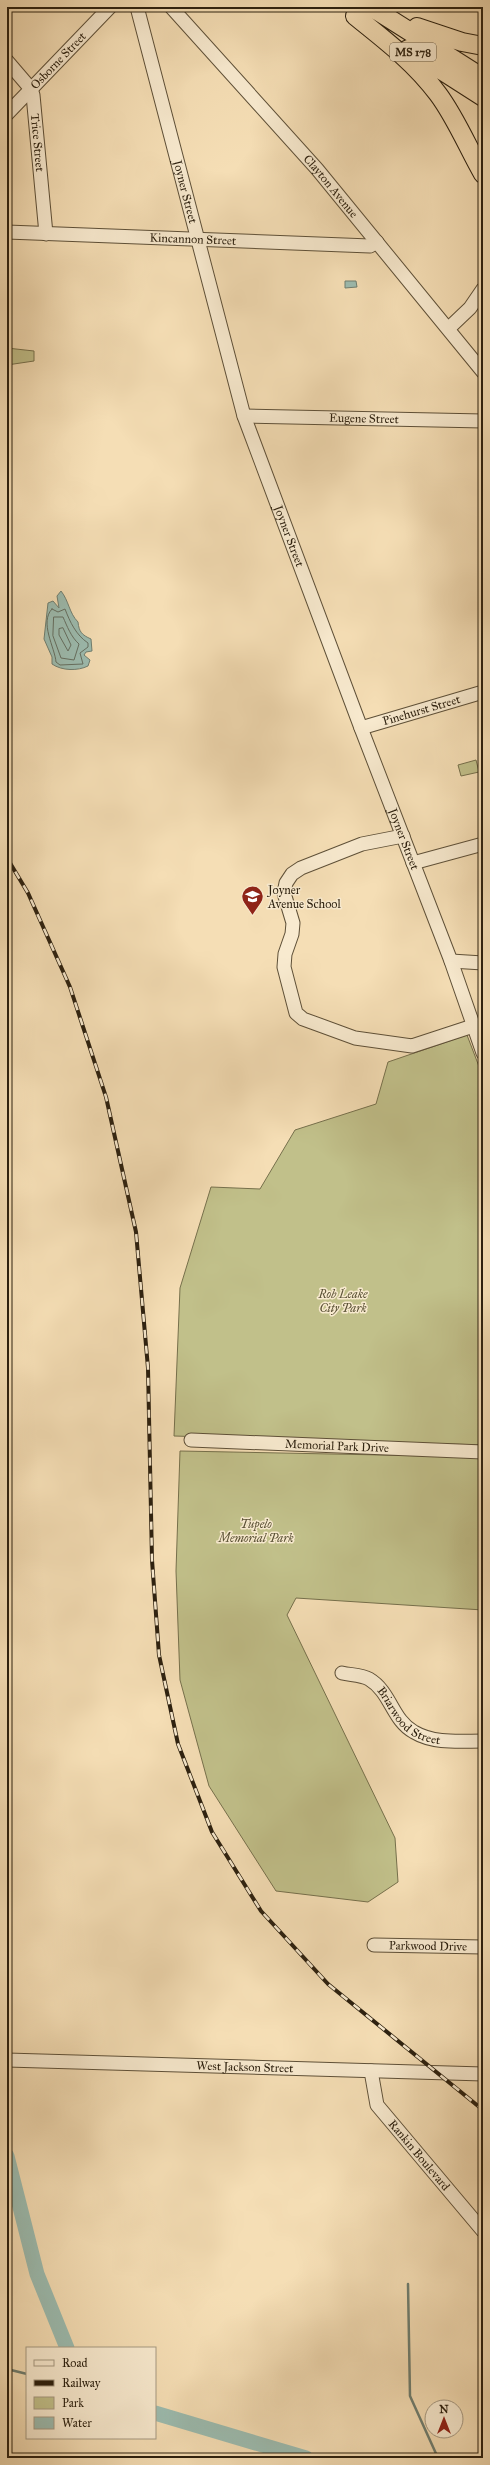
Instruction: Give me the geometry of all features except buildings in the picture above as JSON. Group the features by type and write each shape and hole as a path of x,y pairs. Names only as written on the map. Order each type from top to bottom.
{"highway":[{"path":"349,11 406,57 429,82 447,109 483,174"},
{"name":"MS 178","path":"349,11 483,97"},
{"path":"377,11 441,36 483,46"},
{"name":"MS 178","path":"377,11 483,78"}],"street":[{"name":"Osborne Street","path":"7,114 110,7"},
{"name":"Joyner Street","path":"137,7 244,416 361,728 451,961 483,1053"},
{"name":"Clayton Avenue","path":"171,7 276,122 449,328 483,372"},
{"path":"7,61 31,88"},
{"name":"Trice Street","path":"31,88 46,234"},
{"name":"Kincannon Street","path":"7,232 370,246 377,242"},
{"path":"449,328 470,308 483,289"},
{"name":"Eugene Street","path":"244,416 483,421"},
{"name":"Pinehurst Street","path":"361,728 483,692"},
{"path":"403,836 362,844 308,865 292,874 286,884 284,893 292,923 292,934 284,954 284,967 296,1013 303,1019 355,1038 412,1046 473,1026"},
{"path":"413,863 483,844"},
{"path":"451,961 483,963"},
{"name":"Memorial Park Drive","path":"191,1440 483,1452"},
{"name":"Briarwood Street","path":"342,1673 368,1678 383,1689 397,1716 413,1732 441,1742 483,1741"},
{"name":"Parkwood Drive","path":"374,1945 483,1946"},
{"name":"West Jackson Street","path":"11,2060 371,2072 483,2074"},
{"name":"Rankin Boulevard","path":"371,2072 377,2105 483,2232"}],"green space":[{"path":"7,348 34,351 34,361 7,365"},
{"path":"476,760 479,772 461,776 458,765"},
{"name":"Rob Leake City Park","path":"467,1035 483,1077 483,1445 174,1436 180,1288 211,1187 260,1189 295,1130 376,1104 388,1062"},
{"name":"Tupelo Memorial Park","path":"180,1451 483,1457 483,1610 296,1598 287,1615 395,1838 398,1882 368,1902 276,1891 209,1786 180,1680 176,1571"}],"water":[{"path":"345,281 356,281 357,287 345,288"},
{"path":"61,591 78,622 80,631 91,639 92,651 86,652 84,655 90,660 88,666 84,668 65,669 52,664 52,657 44,639 48,603 53,601 59,608 57,596"}],"waterway":[{"path":"7,2156 37,2274 67,2347"},
{"path":"408,2284 410,2396 438,2458"},
{"path":"7,2369 26,2374"},
{"path":"156,2413 306,2458"}],"railway":[{"path":"7,858 28,893 70,987 106,1097 136,1232 148,1368 152,1560 159,1655 178,1744 212,1832 261,1911 328,1984 483,2110"}],"place":[{"name":"Joyner Avenue School","path":"253,916"}]}
